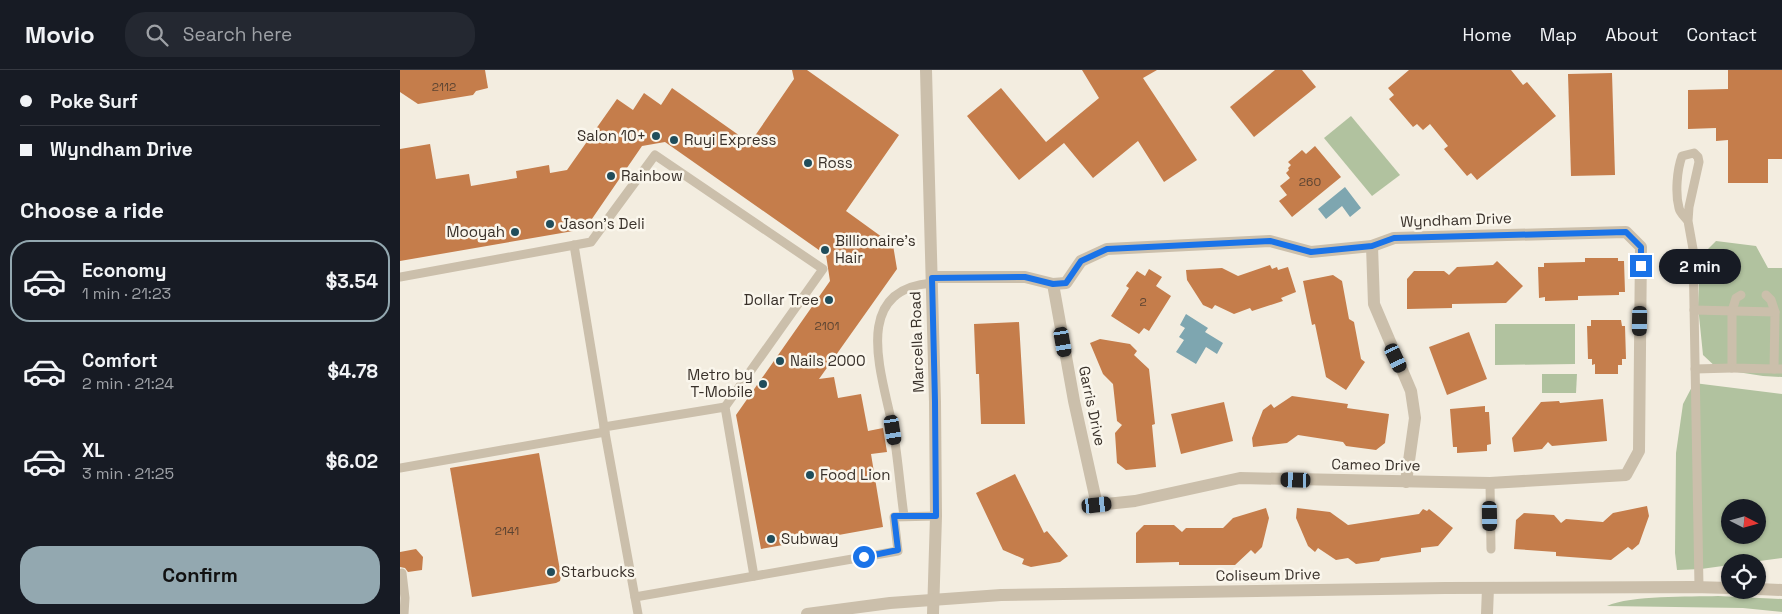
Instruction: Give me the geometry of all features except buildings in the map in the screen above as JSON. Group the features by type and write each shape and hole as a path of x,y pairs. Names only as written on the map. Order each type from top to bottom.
{"street":[{"name":"Marcella Road","path":"926,70 935,402 936,516 933,614"},
{"name":"Wyndham Drive","path":"1053,284 1066,283 1081,261 1107,249 1270,241 1311,252 1372,246 1394,238 1626,232 1641,247 1639,451 1626,475"},
{"path":"1372,246 1374,304 1411,391 1414,418 1406,482"},
{"path":"932,280 1025,277 1053,284"},
{"name":"Garris Drive","path":"1053,284 1074,400 1097,505"},
{"name":"Cameo Drive","path":"1097,505 1135,501 1240,478 1490,483 1626,475"},
{"path":"1487,614 1488,588"},
{"name":"Coliseum Drive","path":"807,614 890,603 1001,595 1488,588 1721,588"},
{"path":"1766,589 1782,590"}],"lane":[{"path":"1688,221 1679,210 1679,164 1682,156 1694,153 1698,157 1699,162 1689,206 1688,221 1693,249 1699,587"},
{"path":"400,277 591,242 655,155 823,269 725,407 400,468"},
{"path":"574,245 604,429 638,614"},
{"path":"904,516 893,430 876,344 878,321 890,300 902,290 932,280"},
{"path":"1732,368 1732,311 1736,298 1741,295"},
{"path":"1695,369 1778,369 1775,312 1771,300 1766,295"},
{"path":"1694,310 1775,312"},
{"path":"725,407 754,576"},
{"path":"1490,483 1491,549"},
{"path":"635,597 898,550 894,516 936,516"},
{"path":"402,573 405,598 404,614"}],"green space":[{"path":"1351,116 1400,175 1372,196 1324,138"},
{"path":"1716,241 1756,246 1768,268 1782,268 1782,377 1718,369 1703,355 1698,306 1700,257"},
{"path":"1495,324 1575,324 1575,364 1495,365"},
{"path":"1542,374 1577,374 1576,393 1542,393"},
{"path":"1694,383 1782,394 1782,558 1766,560 1766,554 1721,554 1721,566 1677,570 1675,553 1676,453 1683,404"},
{"path":"1718,596 1721,596 1721,599 1782,599 1782,612 1743,608 1607,606 1617,602 1645,598"}],"water":[{"path":"1345,187 1361,208 1350,217 1342,206 1326,219 1318,209"},
{"path":"1186,314 1208,328 1205,332 1223,343 1217,354 1206,347 1196,364 1176,352 1184,340 1179,337 1185,328 1180,325"}],"place":[{"name":"Salon 10+","path":"656,136"},
{"name":"Ruyi Express","path":"674,140"},
{"name":"Ross","path":"808,163"},
{"name":"Rainbow","path":"611,176"},
{"name":"Jason's Deli","path":"550,224"},
{"name":"Mooyah","path":"515,232"},
{"name":"Billionaire's Hair","path":"825,250"},
{"name":"Dollar Tree","path":"829,300"},
{"name":"Nails 2000","path":"780,361"},
{"name":"Metro by T-Mobile","path":"763,384"},
{"name":"Food Lion","path":"810,475"},
{"name":"Subway","path":"771,539"},
{"name":"Starbucks","path":"551,572"}],"route":[{"path":"864,557 898,550 894,516 936,516 932,278 1025,277 1053,284 1066,283 1081,261 1107,249 1270,241 1311,252 1372,246 1394,238 1626,232 1641,247 1641,266"}]}
